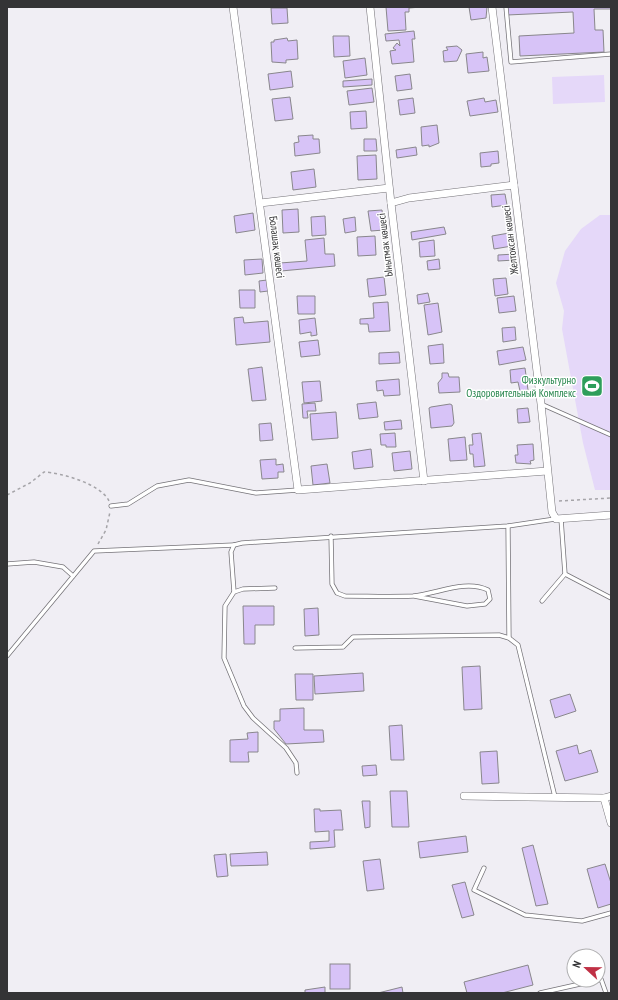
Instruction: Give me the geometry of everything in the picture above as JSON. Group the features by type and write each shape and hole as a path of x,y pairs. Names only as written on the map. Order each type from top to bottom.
{"street":[{"name":"Болашақ көшесі","path":"233,7 298,490"},
{"name":"Ынытмак көшесі","path":"370,7 389,188 424,481"},
{"name":"Желтоксан көшесі","path":"492,7 541,404 552,512 558,519"},
{"path":"391,203 409,198 514,185"},
{"path":"260,203 389,188"},
{"path":"298,490 547,471"},
{"path":"558,519 611,515"},
{"path":"464,796 608,797 611,823"}],"lane":[{"path":"506,7 511,62 611,54"},
{"path":"541,404 611,435"},
{"path":"111,506 128,504 158,486 189,480 256,493 298,490"},
{"path":"7,656 94,551 234,545 242,542 508,526 558,519 565,574 542,601"},
{"path":"508,526 509,638"},
{"path":"331,536 332,584 337,593 345,596 414,596 459,588 481,586 488,590 490,599 485,604 468,606 414,596"},
{"path":"234,545 231,552 234,592 225,606 224,658 244,706 252,718 286,748 296,762 297,773"},
{"path":"7,564 34,562 64,567 73,576"},
{"path":"565,574 611,598"},
{"path":"234,592 243,589 274,588"},
{"path":"295,648 343,647 353,637 499,635 509,638 518,646 555,797"},
{"path":"484,868 474,890 525,915 582,922 611,913"},
{"path":"540,993 566,987"}],"path":[{"path":"7,495 30,483 44,472 52,472 92,484 107,497 111,506 106,530 94,551"},
{"path":"551,502 611,498"}],"shaded area":[{"path":"604,75 605,102 553,104 552,77"},
{"name":"Физкультурно Оздоровительный Комплекс","path":"600,215 611,215 611,490 595,490 583,443 562,329 564,311 556,283 565,251 581,229"}],"building":[{"path":"386,7 421,7 409,8 409,12 405,12 406,30 388,31"},
{"path":"469,7 487,7 486,18 471,20"},
{"path":"507,7 611,7 611,9 594,9 595,30 603,30 604,52 520,56 519,36 574,33 573,12 507,15"},
{"path":"271,8 287,8 288,23 272,24"},
{"path":"414,31 415,39 412,39 414,62 392,64 390,51 396,50 393,48 397,43 400,46 399,40 386,41 385,34"},
{"path":"333,36 349,36 350,56 334,57"},
{"path":"287,38 288,41 297,40 298,59 286,60 286,63 272,62 271,42 274,42 274,40"},
{"path":"457,46 462,50 457,61 444,62 443,51 448,50 446,47"},
{"path":"483,52 483,58 487,57 489,71 468,73 466,54"},
{"path":"365,58 367,75 345,78 343,61"},
{"path":"291,71 293,87 270,90 268,74"},
{"path":"410,74 412,89 397,91 395,76"},
{"path":"372,79 372,85 343,87 343,81"},
{"path":"372,88 374,102 349,105 347,91"},
{"path":"290,97 293,119 275,121 272,99"},
{"path":"413,98 415,113 400,115 398,100"},
{"path":"484,98 485,102 496,100 498,112 470,116 467,101"},
{"path":"366,111 367,128 351,129 350,112"},
{"path":"437,125 439,143 429,147 429,145 422,146 421,127"},
{"path":"313,135 313,139 319,139 320,153 295,156 294,143 299,142 298,136"},
{"path":"364,139 376,139 377,151 364,151"},
{"path":"416,147 417,155 397,158 396,150"},
{"path":"498,151 499,163 481,167 480,153"},
{"path":"376,155 377,179 358,180 357,156"},
{"path":"314,169 316,187 293,190 291,172"},
{"path":"505,194 507,205 492,207 491,195"},
{"path":"298,209 299,232 283,233 282,210"},
{"path":"382,210 384,230 371,231 368,211"},
{"path":"253,213 255,230 236,233 234,216"},
{"path":"325,216 326,235 312,236 311,217"},
{"path":"355,217 356,231 345,233 343,219"},
{"path":"444,227 446,234 412,240 411,232"},
{"path":"509,233 512,246 494,249 492,236"},
{"path":"375,236 376,255 358,256 357,237"},
{"path":"324,238 325,254 334,254 335,266 281,271 280,263 307,261 305,240"},
{"path":"434,240 435,256 420,257 419,242"},
{"path":"515,254 515,260 498,261 498,255"},
{"path":"262,259 263,273 245,275 244,260"},
{"path":"439,259 440,269 428,270 427,261"},
{"path":"384,277 386,295 369,297 367,279"},
{"path":"506,278 508,294 495,296 493,279"},
{"path":"267,280 268,291 260,292 259,281"},
{"path":"239,290 255,290 255,308 240,308"},
{"path":"428,293 430,302 418,304 417,295"},
{"path":"297,296 315,296 315,314 298,314"},
{"path":"514,296 516,311 499,313 497,298"},
{"path":"388,302 390,331 369,332 368,324 360,324 360,319 374,318 373,303"},
{"path":"438,303 442,332 428,335 424,305"},
{"path":"243,317 244,323 268,321 270,342 236,345 234,318"},
{"path":"315,318 317,335 311,336 311,332 300,334 299,320"},
{"path":"515,327 516,340 503,342 502,328"},
{"path":"318,340 320,355 301,357 299,342"},
{"path":"443,344 444,363 430,364 428,346"},
{"path":"523,347 526,360 499,365 497,351"},
{"path":"399,352 400,363 379,364 379,353"},
{"path":"262,367 266,400 252,401 248,369"},
{"path":"525,368 528,390 520,391 518,382 511,383 510,370"},
{"path":"442,373 448,373 449,377 459,377 460,392 439,393 438,383 442,378"},
{"path":"399,379 400,395 384,396 383,390 377,391 376,381"},
{"path":"320,381 322,401 304,403 302,382"},
{"path":"376,402 378,417 359,419 357,404"},
{"path":"315,403 316,411 307,411 308,418 303,418 302,404"},
{"path":"450,404 452,405 454,423 452,426 431,428 429,408"},
{"path":"528,408 530,422 518,423 517,409"},
{"path":"336,412 338,438 312,440 310,414"},
{"path":"401,420 402,429 385,430 384,422"},
{"path":"271,423 273,440 260,441 259,424"},
{"path":"395,433 396,447 386,447 386,445 381,445 380,434"},
{"path":"481,433 485,466 474,467 473,454 470,454 469,445 473,445 472,434"},
{"path":"465,437 467,460 450,461 448,439"},
{"path":"533,444 534,460 530,461 531,464 516,463 515,455 518,455 517,445"},
{"path":"371,449 373,467 354,469 352,452"},
{"path":"410,451 412,469 394,471 392,453"},
{"path":"276,459 276,465 283,464 284,472 278,472 278,478 262,479 260,460"},
{"path":"327,464 330,483 313,485 311,466"},
{"path":"243,606 274,606 274,625 255,625 255,644 244,644"},
{"path":"318,608 319,635 305,636 304,609"},
{"path":"480,666 482,709 464,710 462,667"},
{"path":"363,673 364,691 315,694 314,676"},
{"path":"295,674 313,674 313,700 296,700"},
{"path":"570,694 576,711 555,718 550,700"},
{"path":"304,708 304,730 323,730 324,742 286,744 274,729 274,721 280,721 280,709"},
{"path":"402,725 404,760 391,760 389,726"},
{"path":"258,732 258,752 248,752 249,762 230,762 230,740 248,739 247,733"},
{"path":"577,745 579,754 591,750 598,772 565,781 556,751"},
{"path":"497,751 499,783 482,784 480,752"},
{"path":"376,765 377,775 363,776 362,766"},
{"path":"390,791 407,791 409,827 392,827"},
{"path":"362,801 370,801 370,827 365,828"},
{"path":"314,809 320,809 320,811 341,810 343,830 334,830 335,847 310,849 310,842 329,841 329,831 315,832"},
{"path":"466,836 468,852 420,858 418,842"},
{"path":"533,845 548,904 536,906 522,848"},
{"path":"267,852 268,865 231,866 230,854"},
{"path":"226,854 228,876 217,877 214,855"},
{"path":"380,859 384,889 367,891 363,861"},
{"path":"605,864 611,883 611,904 598,908 587,869"},
{"path":"465,882 474,915 462,918 452,885"},
{"path":"330,964 350,964 350,989 330,989"},
{"path":"528,965 533,985 502,993 467,993 464,982"},
{"path":"325,987 325,993 305,993 305,990"},
{"path":"402,987 403,993 378,993"}],"place":[{"name":"Физкультурно Оздоровительный Комплекс","path":"592,386"}]}
